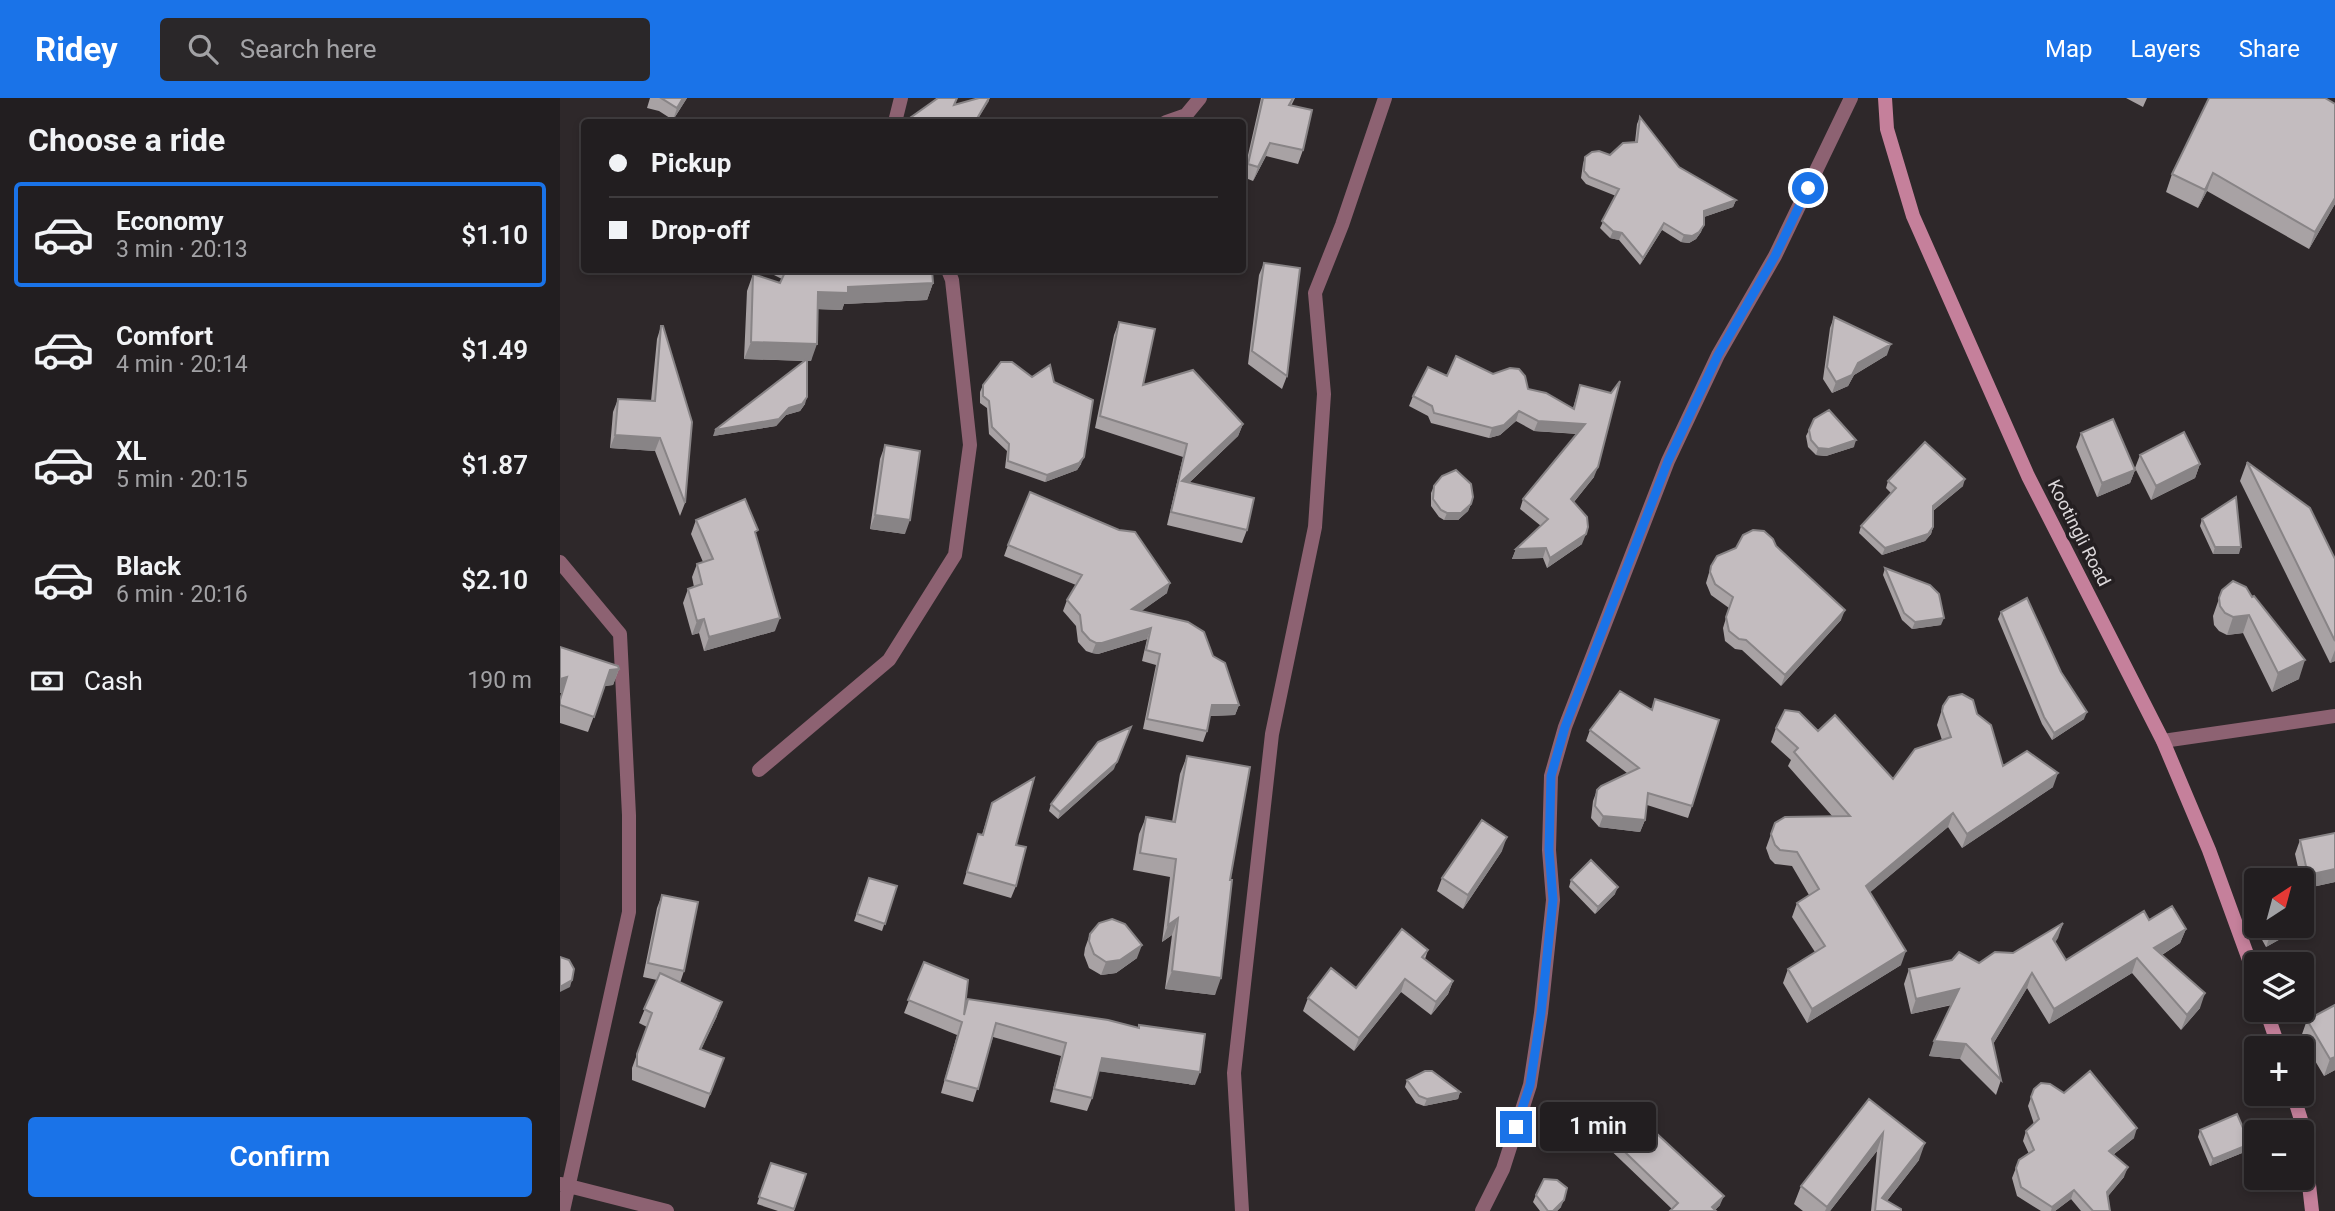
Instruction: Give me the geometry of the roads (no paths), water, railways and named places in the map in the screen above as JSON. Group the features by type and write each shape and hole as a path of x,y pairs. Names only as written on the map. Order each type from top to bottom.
{"street":[{"path":"896,119 901,98"},
{"path":"1174,119 1186,114 1200,98"},
{"path":"1242,1211 1234,1073 1272,734 1315,527 1324,394 1315,293 1342,225 1385,98"},
{"path":"1482,1211 1503,1169 1530,1085 1553,900 1549,850 1551,776 1565,727 1668,461 1718,355 1775,256 1851,98"},
{"name":"Kootingli Road","path":"1885,98 1887,129 1913,216 2028,476 2163,741 2209,850 2246,952"},
{"path":"760,770 889,660 955,555 970,445 949,273"},
{"path":"560,562 620,634 629,815 629,912 564,1185 563,1211"},
{"path":"2163,741 2335,716"},
{"path":"2297,1106 2302,1123 2312,1211"},
{"path":"564,1185 667,1211"}]}
